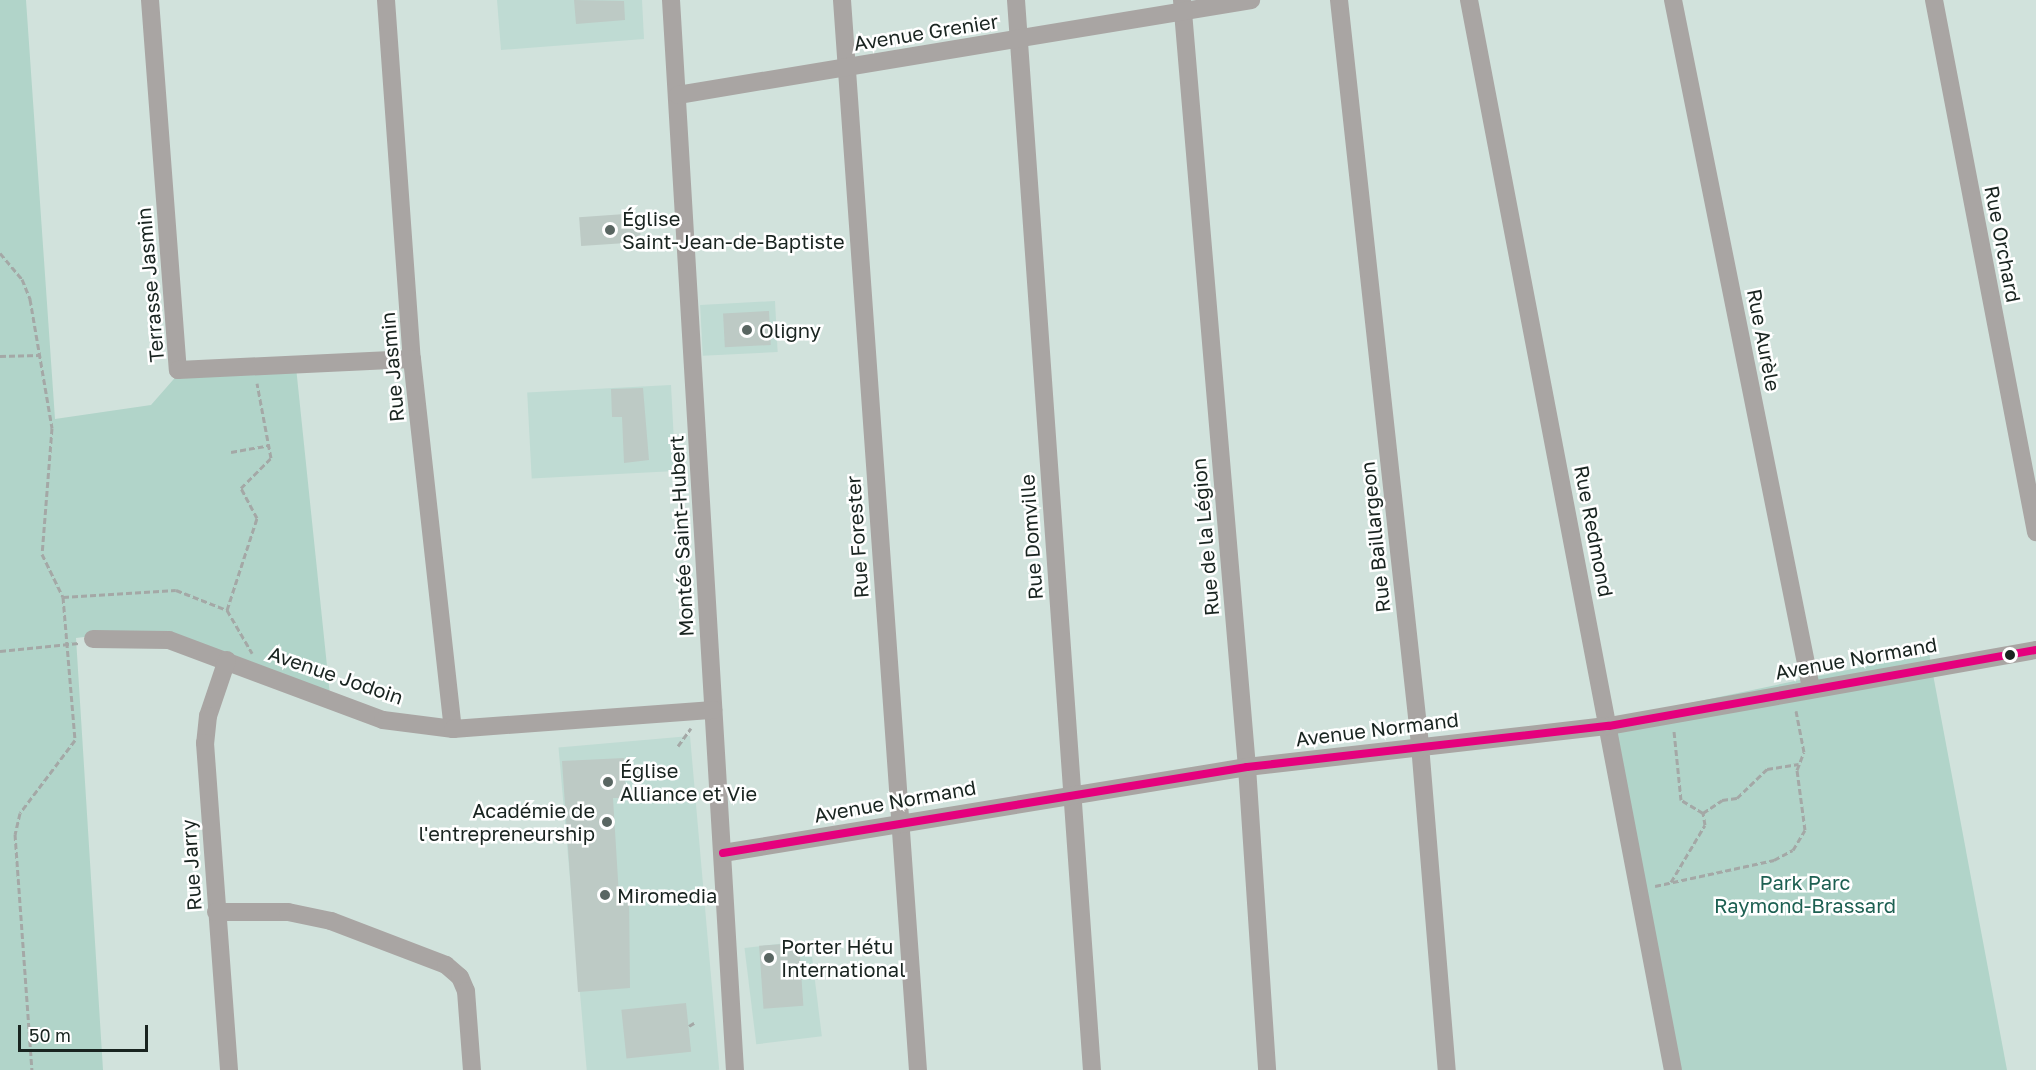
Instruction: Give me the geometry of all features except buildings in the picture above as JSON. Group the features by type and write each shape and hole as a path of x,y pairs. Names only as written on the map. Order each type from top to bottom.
{"street":[{"name":"Terrasse Jasmin","path":"150,0 178,370 412,359"},
{"name":"Rue Jasmin","path":"386,0 412,359 453,729"},
{"name":"Montée Saint-Hubert","path":"670,0 678,94 735,1070"},
{"name":"Rue Forester","path":"842,0 918,1070"},
{"name":"Rue Domville","path":"1016,0 1092,1070"},
{"name":"Avenue Grenier","path":"678,94 1019,39 1183,5 1251,0"},
{"name":"Rue Baillargeon","path":"1339,0 1420,745 1447,1070"},
{"name":"Rue Redmond","path":"1469,0 1609,726 1672,1070"},
{"name":"Rue Aurèle","path":"1673,0 1811,688"},
{"name":"Rue Orchard","path":"1934,0 2036,532"},
{"name":"Rue de la Légion","path":"1183,5 1247,767 1267,1070"},
{"name":"Avenue Jodoin","path":"93,639 169,640 383,720 453,729 713,710"},
{"name":"Avenue Normand","path":"723,853 1247,767 1420,745 1609,726 1811,688 2036,650"},
{"name":"Rue Jarry","path":"227,660 208,717 205,743 229,1070"},
{"path":"216,912 288,912 331,921 446,965 460,977 466,991 472,1070"}],"path":[{"path":"0,253 22,279 30,299 52,428 42,554 63,597 75,740 20,813 15,834 32,1070"},
{"path":"0,356 40,355"},
{"path":"227,610 257,518 241,488 271,458 262,425 254,366"},
{"path":"231,452 269,445"},
{"path":"63,597 176,590 227,610 264,674"},
{"path":"0,651 68,647"},
{"path":"1639,890 1774,861 1793,850 1805,830 1800,764 1804,752 1792,692"},
{"path":"1670,883 1705,825 1703,813 1682,800 1672,715"},
{"path":"1703,813 1722,800 1737,798 1767,769 1800,764"},
{"path":"689,1026 694,1023"}],"shaded area":[{"path":"497,0 642,0 644,39 501,50"},
{"path":"775,301 778,352 703,356 700,305"},
{"path":"671,385 676,471 532,478 527,393"},
{"path":"690,736 719,1070 587,1070 559,748"},
{"path":"810,940 822,1036 756,1044 744,948"}],"green space":[{"path":"0,0 26,0 55,419 151,405 180,372 296,367 330,695 125,632 76,638 103,1070 0,1070"},
{"name":"Park Parc Raymond-Brassard","path":"1929,653 2007,1070 1667,1070 1604,721"}],"transit line":[{"path":"723,853 1247,767 1609,726 2036,650"}],"place":[{"name":"Église Saint-Jean-de-Baptiste","path":"610,230"},
{"name":"Oligny","path":"747,330"},
{"name":"Église Alliance et Vie","path":"608,782"},
{"name":"Académie de l'entrepreneurship","path":"607,822"},
{"name":"Miromedia","path":"605,895"},
{"name":"Porter Hétu International","path":"769,958"}]}
